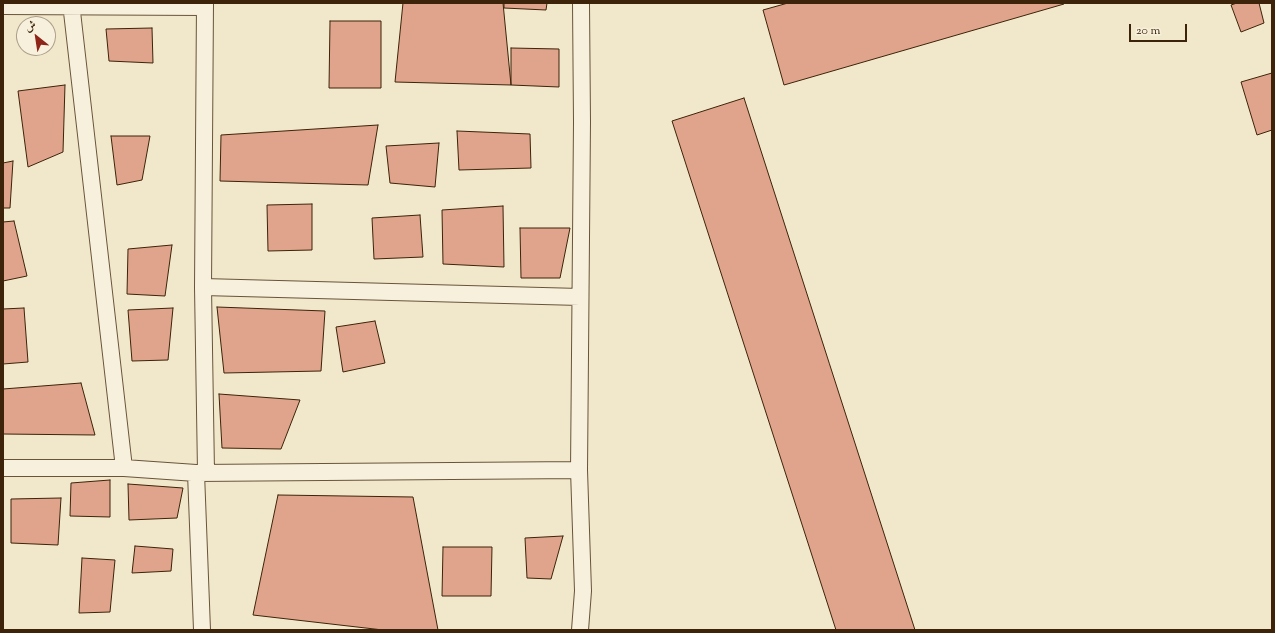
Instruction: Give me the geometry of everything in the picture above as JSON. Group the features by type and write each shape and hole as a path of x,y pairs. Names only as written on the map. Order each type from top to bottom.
{"street":[{"path":"580,630 583,591 579,470 582,122 581,3"},
{"path":"71,4 124,468"},
{"path":"3,6 71,4 205,5 201,473 202,630"},
{"path":"203,287 580,297"},
{"path":"3,468 124,468 201,473 579,470"}],"building":[{"path":"403,3 503,3 511,85 395,82"},
{"path":"504,3 547,3 546,10 504,8"},
{"path":"788,3 1064,4 784,85 763,10"},
{"path":"1237,3 1259,3 1264,23 1241,32 1231,5"},
{"path":"330,21 381,21 381,88 329,88"},
{"path":"152,28 153,63 109,61 106,29"},
{"path":"511,48 559,49 559,87 511,85"},
{"path":"1272,73 1272,130 1257,135 1241,82"},
{"path":"65,85 63,152 28,167 18,91"},
{"path":"744,98 915,630 836,630 672,121"},
{"path":"378,125 368,185 220,181 221,135"},
{"path":"457,131 530,134 531,168 459,170"},
{"path":"111,136 150,136 142,180 117,185"},
{"path":"439,143 435,187 390,183 386,146"},
{"path":"13,161 10,208 3,208 3,163"},
{"path":"312,204 312,250 268,251 267,205"},
{"path":"503,206 504,267 443,264 442,210"},
{"path":"420,215 423,257 374,259 372,218"},
{"path":"14,221 27,276 3,281 3,222"},
{"path":"520,228 570,228 560,278 521,278"},
{"path":"172,245 165,296 127,294 128,249"},
{"path":"217,307 325,311 321,371 224,373"},
{"path":"24,308 28,362 3,364 3,309"},
{"path":"173,308 168,360 132,361 128,310"},
{"path":"375,321 385,363 343,372 336,327"},
{"path":"81,383 95,435 3,434 3,389"},
{"path":"219,394 300,400 281,449 222,448"},
{"path":"110,480 110,517 70,516 71,483"},
{"path":"128,484 183,488 177,518 129,520"},
{"path":"278,495 413,497 438,630 383,630 253,615"},
{"path":"61,498 58,545 11,543 11,499"},
{"path":"563,536 551,579 527,578 525,538"},
{"path":"135,546 173,549 171,571 132,573"},
{"path":"443,547 492,547 491,596 442,596"},
{"path":"82,558 115,560 110,612 79,613"}]}
